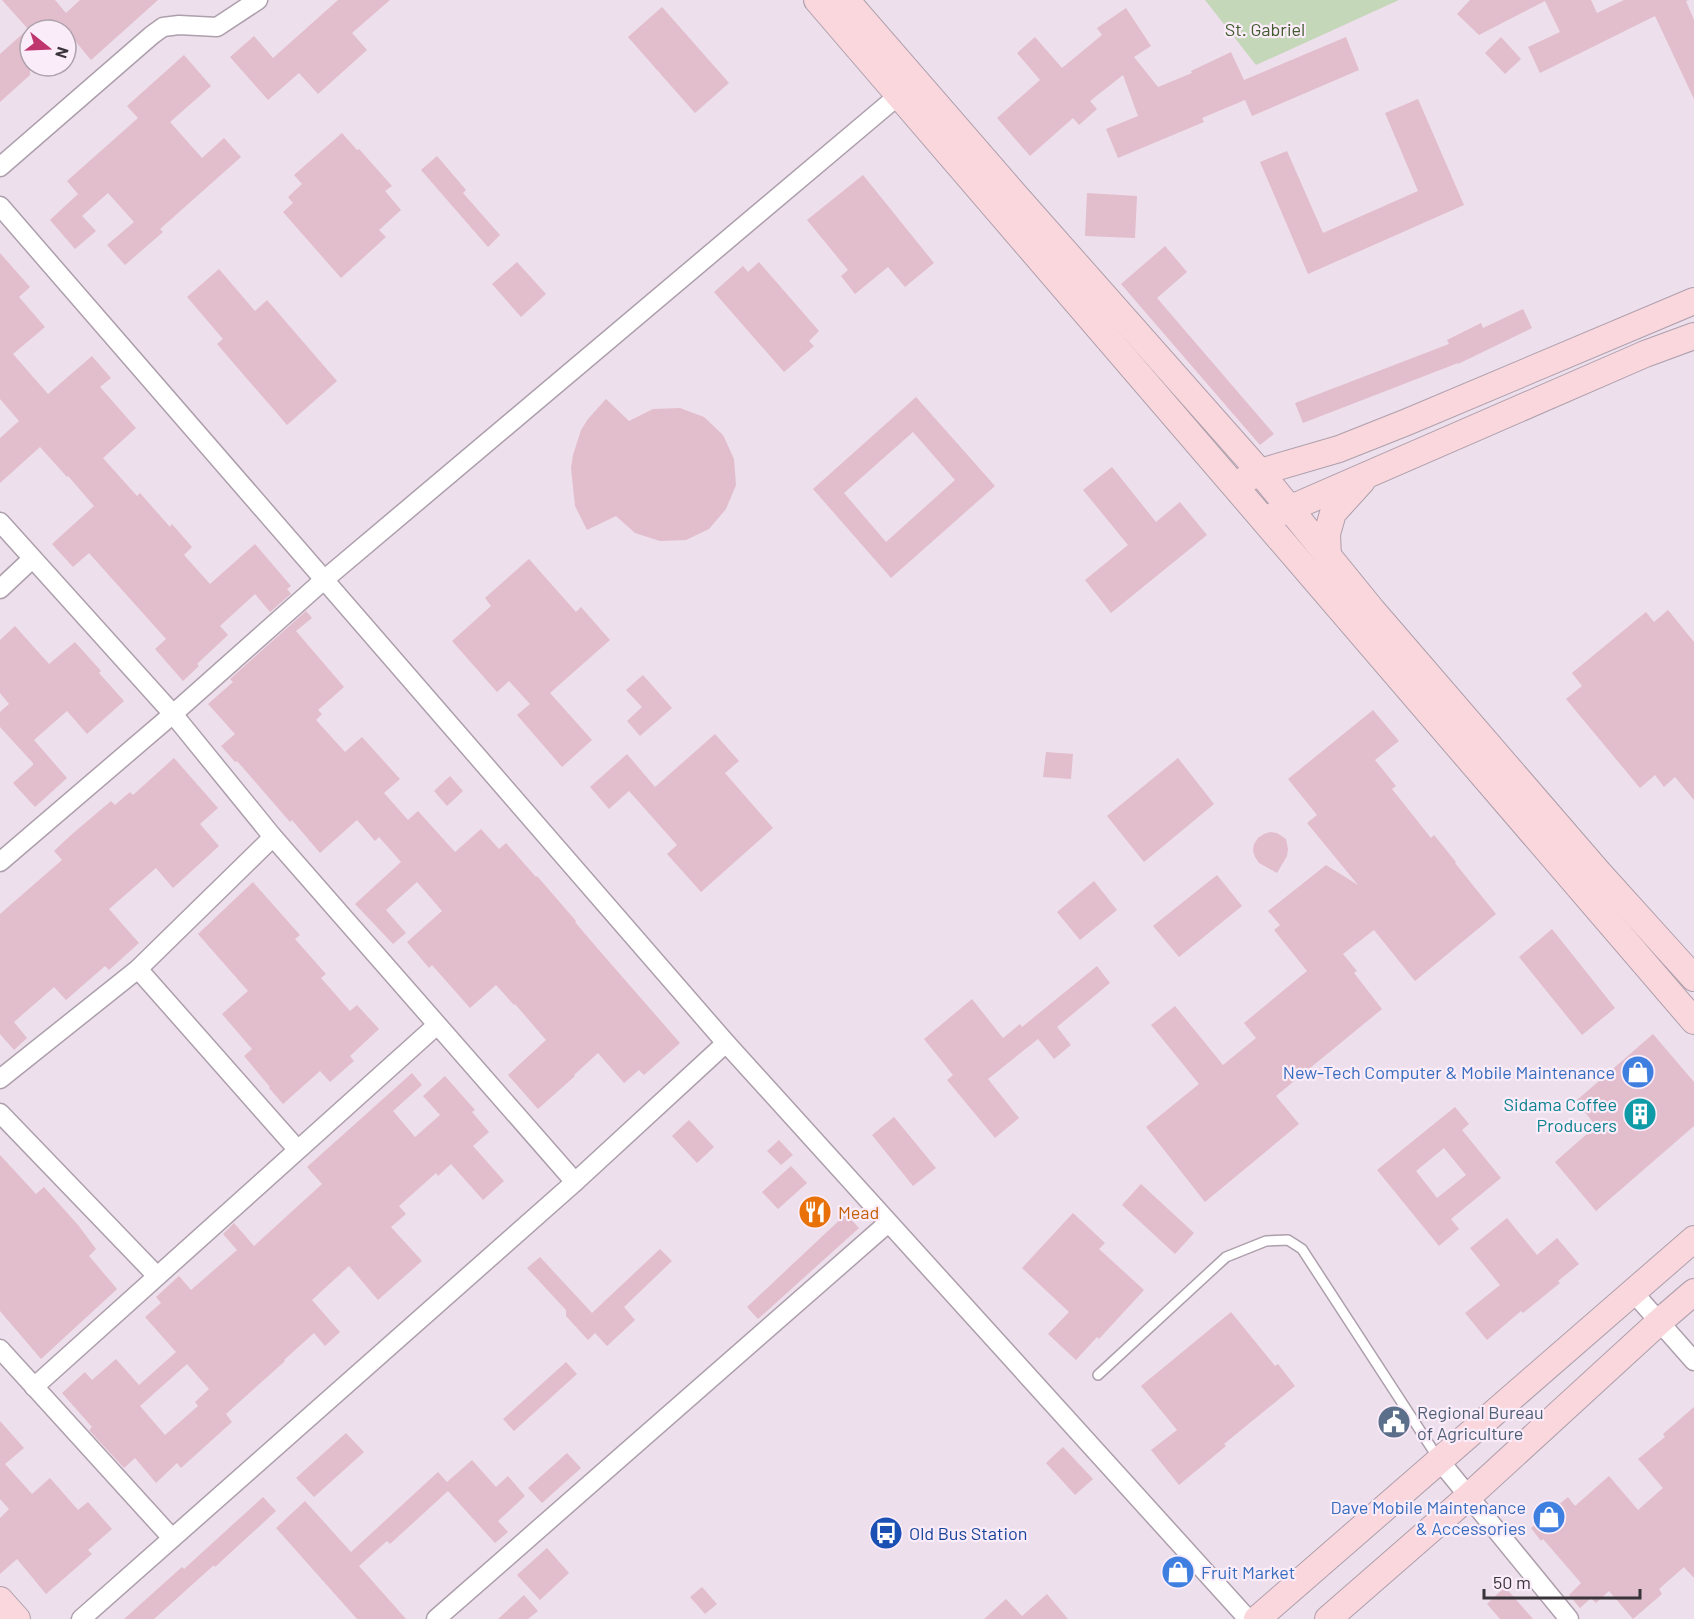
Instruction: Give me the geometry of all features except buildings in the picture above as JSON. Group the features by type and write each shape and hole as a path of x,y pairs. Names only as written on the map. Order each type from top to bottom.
{"main road":[{"path":"817,0 1694,1021"},
{"path":"846,0 1260,472 1373,611 1599,873 1694,978"},
{"path":"1233,484 1260,472 1339,449 1397,426 1694,301"},
{"path":"1264,520 1635,359 1694,336"},
{"path":"1328,557 1327,534 1333,513 1366,476"},
{"path":"1257,1619 1694,1239"},
{"path":"1328,1619 1468,1497 1694,1292"},
{"path":"0,1600 17,1619"}],"street":[{"path":"0,167 163,27 179,25 217,27 258,0"},
{"path":"0,862 173,714 325,579 899,95"},
{"path":"0,206 726,1043 1248,1619"},
{"path":"0,522 173,714 273,837 575,1182"},
{"path":"0,589 32,559"},
{"path":"0,1079 138,969 273,837"},
{"path":"138,969 297,1149"},
{"path":"34,1387 437,1025"},
{"path":"81,1619 575,1182 726,1043"},
{"path":"0,1113 158,1276"},
{"path":"436,1619 888,1223"},
{"path":"1633,1292 1694,1361"},
{"path":"0,1349 172,1538"},
{"path":"1439,1460 1569,1619"}],"lane":[{"path":"1098,1376 1226,1257 1266,1241 1287,1240 1302,1249 1439,1460"}],"green space":[{"name":"St. Gabriel","path":"1205,0 1399,0 1256,65"}],"place":[{"name":"New-Tech Computer & Mobile Maintenance","path":"1638,1072"},
{"name":"Sidama Coffee Producers","path":"1640,1114"},
{"name":"Mead","path":"815,1212"},
{"name":"Regional Bureau of Agriculture","path":"1394,1422"},
{"name":"Dave Mobile Maintenance & Accessories","path":"1549,1517"},
{"name":"Old Bus Station","path":"886,1533"},
{"name":"Fruit Market","path":"1178,1572"}]}
